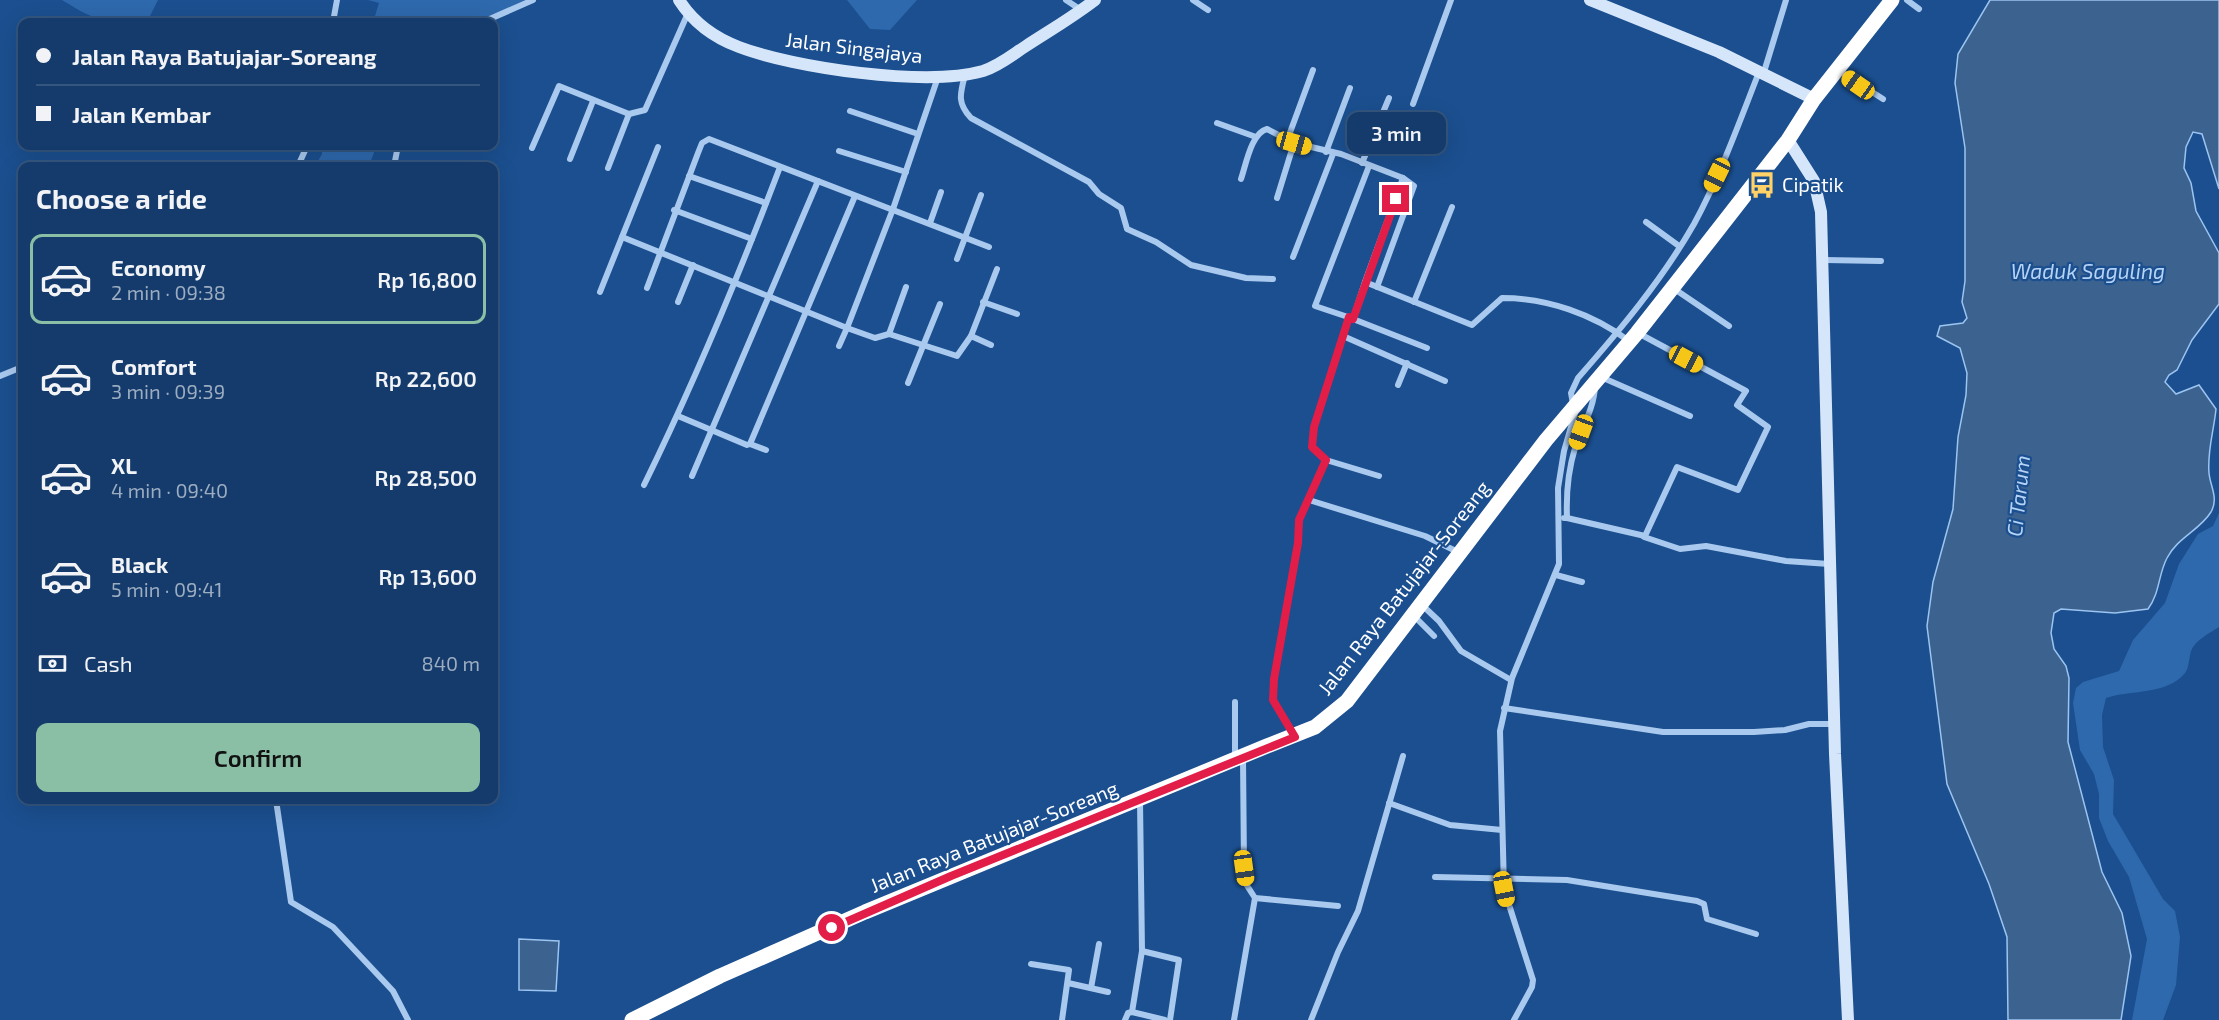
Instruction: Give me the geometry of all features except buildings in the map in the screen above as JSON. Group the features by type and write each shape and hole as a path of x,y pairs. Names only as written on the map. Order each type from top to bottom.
{"highway":[{"name":"Jalan Raya Batujajar-Soreang","path":"632,1020 720,976 865,912 1295,737 1324,722 1347,701 1578,402 1597,381 1626,336 1672,288 1788,140 1814,99 1893,0"}],"street":[{"path":"334,18 337,0"},
{"path":"492,18 533,0"},
{"name":"Jalan Singajaya","path":"679,0 688,13 710,33 738,47 770,57 901,76 938,77 965,75 999,64 1095,0"},
{"path":"1066,0 1081,10"},
{"path":"1193,0 1208,10"},
{"path":"1413,104 1451,0"},
{"path":"1590,0 1762,72 1814,99"},
{"path":"1563,518 1560,469 1578,402 1574,386 1626,336 1652,288 1693,225 1762,72 1786,0"},
{"path":"1907,0 1919,9"},
{"path":"532,148 559,86 629,114 645,110 688,13"},
{"path":"1288,138 1313,70"},
{"path":"1837,70 1883,99"},
{"path":"965,75 959,97 963,108 971,118 1089,182 1099,194 1121,208 1126,229 1156,242 1191,265 1246,278 1273,279"},
{"path":"839,346 893,210 938,77"},
{"path":"1293,257 1330,153 1350,88"},
{"path":"1389,98 1315,306 1427,348"},
{"path":"570,159 593,101"},
{"path":"850,111 918,134"},
{"path":"608,168 629,114"},
{"path":"1217,123 1256,137"},
{"path":"1378,127 1429,147"},
{"path":"1241,179 1256,137 1260,131 1267,129 1294,143 1366,164 1403,178 1414,186 1377,287"},
{"path":"647,288 702,143 709,139 855,196 964,235 989,247"},
{"path":"1788,140 1806,167 1817,191 1825,260 1824,357 1834,724 1848,1020"},
{"path":"1277,198 1294,143"},
{"path":"600,292 658,147"},
{"path":"839,151 906,172"},
{"path":"644,485 678,416 736,283 780,167"},
{"path":"689,176 766,203"},
{"path":"1379,476 1326,460 1312,447 1343,336 1403,178"},
{"path":"692,476 818,181"},
{"path":"930,223 941,192"},
{"path":"957,259 964,235 981,195"},
{"path":"750,444 855,196"},
{"path":"1414,302 1452,207"},
{"path":"675,210 753,239"},
{"path":"1646,222 1679,246"},
{"path":"622,237 805,312 875,338 889,334 957,356 971,336 997,269"},
{"path":"1825,260 1881,261"},
{"path":"678,302 693,265"},
{"path":"1365,282 1472,325 1502,298 1543,300 1746,391 1737,405 1768,427 1738,490 1677,467 1657,515 1644,537"},
{"path":"889,334 906,288"},
{"path":"1672,288 1729,326"},
{"path":"983,302 1017,314"},
{"path":"908,382 940,304"},
{"path":"971,336 991,345"},
{"path":"1343,336 1445,381"},
{"path":"1398,385 1407,363"},
{"path":"0,376 18,369"},
{"path":"1514,1020 1532,987 1532,975 1508,907 1504,877 1499,754 1504,708 1511,680 1556,575 1571,466 1592,408 1597,381 1690,416"},
{"path":"678,416 747,445 766,450"},
{"path":"1295,737 1273,700 1274,679 1298,543 1299,520 1326,460"},
{"path":"1309,500 1425,536 1461,553"},
{"path":"1563,518 1644,537 1680,549 1706,546 1786,561 1830,564"},
{"path":"1556,575 1581,582"},
{"path":"1418,610 1439,621 1461,651 1511,680"},
{"path":"1418,610 1434,636"},
{"path":"1234,1020 1255,898 1246,884 1244,868 1235,702"},
{"path":"1504,708 1663,732 1754,732 1785,730 1809,723 1834,724"},
{"path":"1311,1020 1338,952 1358,911 1403,756"},
{"path":"1132,1012 1142,951 1140,800"},
{"path":"1389,803 1450,825 1502,830"},
{"path":"277,804 291,902 333,927 393,991 408,1020"},
{"path":"1436,877 1568,880 1697,901 1704,904 1707,920 1756,934"},
{"path":"1255,898 1338,906"},
{"path":"1091,988 1100,944"},
{"path":"1142,951 1179,960 1170,1020"},
{"path":"1031,964 1069,970 1060,1015 1062,1020"},
{"path":"1068,983 1108,992"},
{"path":"1125,1020 1128,1013 1132,1012 1165,1020"}],"shaded area":[{"path":"62,0 158,0 149,18 96,18"},
{"path":"368,0 525,0 487,18 373,18 379,3"},
{"path":"847,0 917,0 890,30 870,29"},
{"path":"322,150 375,150 370,162 317,162"},
{"path":"2219,513 2219,627 2196,643 2191,651 2186,671 2178,680 2148,691 2106,698 2102,715 2103,747 2114,780 2113,814 2163,899 2175,911 2180,937 2176,985 2163,1020 2132,1020 2147,939 2129,877 2108,841 2099,818 2099,794 2094,774 2080,750 2073,703 2076,688 2083,682 2119,671 2133,640 2165,603 2179,564 2198,534 2213,526"}],"water":[{"name":"Waduk Saguling","path":"1990,0 2219,0 2219,189 2202,134 2193,132 2186,147 2184,168 2191,183 2196,211 2219,253 2219,304 2192,340 2177,370 2169,375 2165,382 2176,394 2199,385 2216,409 2209,465 2214,497 2213,507 2201,524 2171,551 2164,564 2155,597 2148,609 2115,613 2061,609 2054,613 2051,633 2054,649 2066,666 2069,678 2068,742 2102,872 2122,913 2131,956 2121,1020 2008,1020 2007,937 1989,884 1947,784 1927,626 1933,582 1953,509 1958,437 1966,395 1967,373 1960,348 1937,336 1940,326 1963,323 1967,318 1962,302 1965,281 1965,148 1955,83 1958,54"},
{"path":"519,939 559,941 556,991 519,990"}],"place":[{"name":"Cipatik","path":"1762,185"}],"route":[{"path":"832,928 951,876 1267,746 1295,737 1273,700 1274,679 1298,543 1299,520 1326,460 1312,447 1314,427 1349,317 1353,319 1396,199"}],"water label":[{"name":"Ci Tarum","path":"2019,496"}]}
